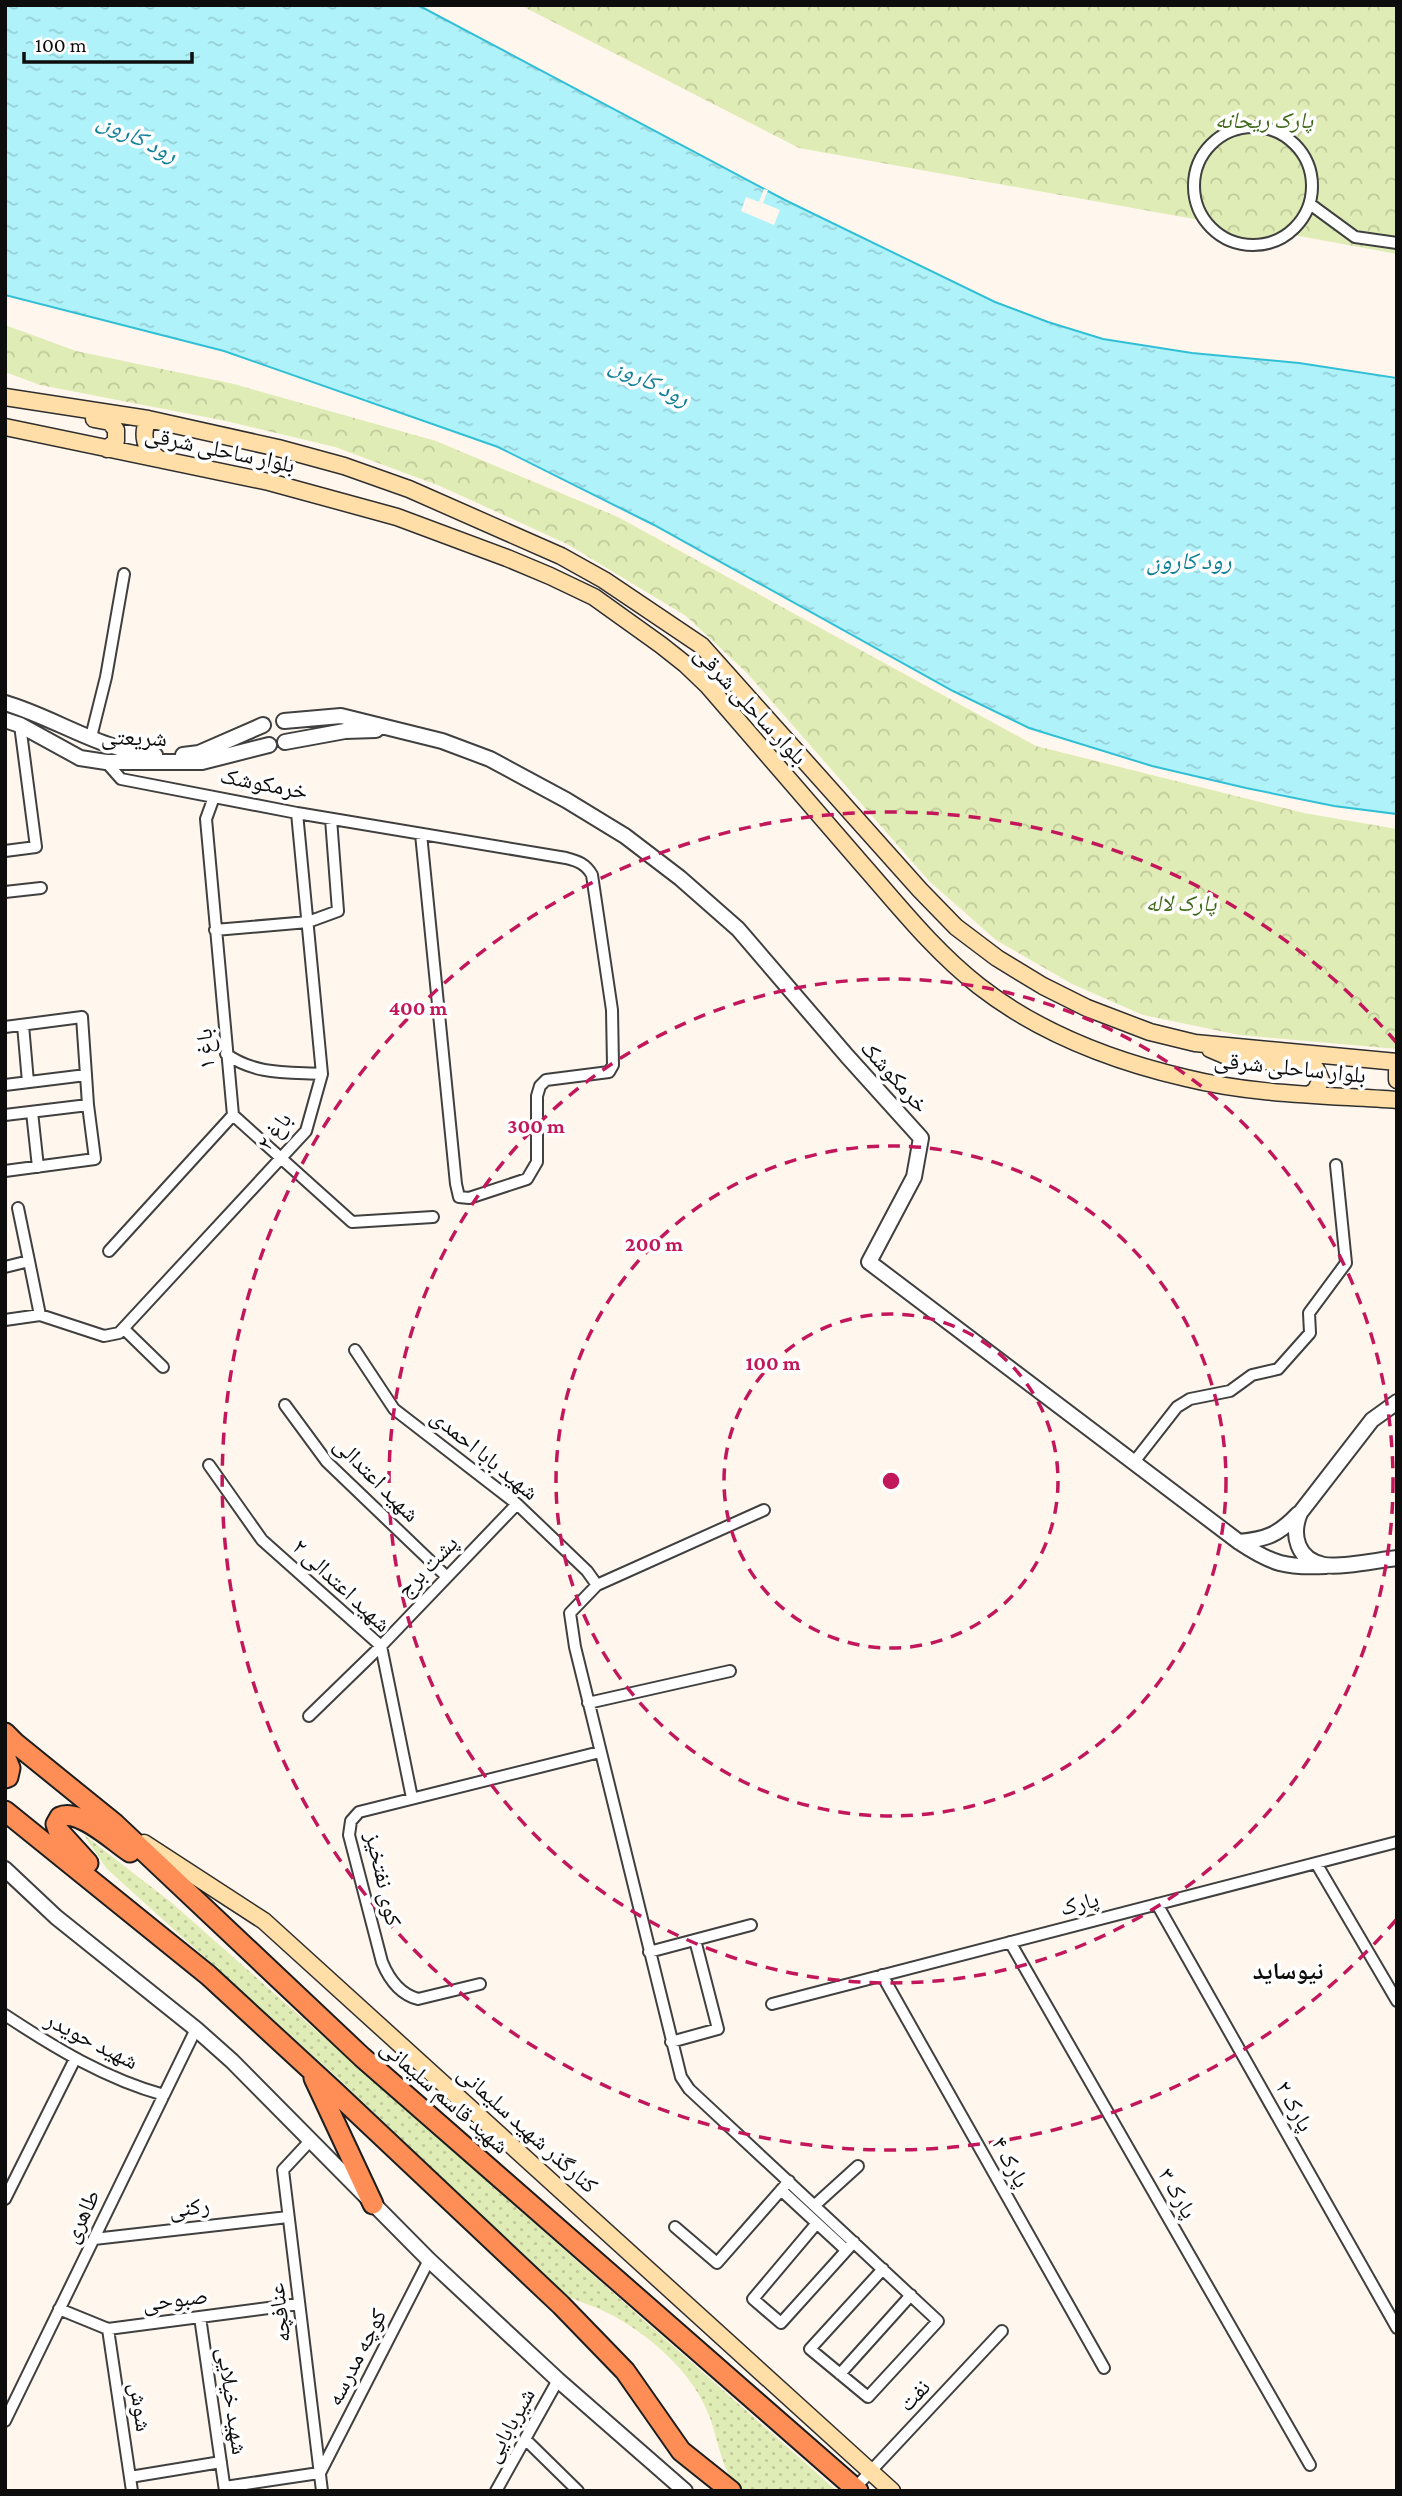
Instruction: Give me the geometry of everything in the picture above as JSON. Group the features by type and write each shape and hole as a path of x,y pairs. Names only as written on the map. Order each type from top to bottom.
{"highway":[{"name":"شهید قاسم سلیمانی","path":"5,1733 115,1824 362,2057 857,2490"},
{"path":"5,1756 10,1768 8,1777 5,1778"},
{"path":"5,1811 208,1975 309,2068 561,2305 625,2371 681,2451 731,2491"},
{"path":"134,1913 65,1839 56,1825 60,1817 66,1814 81,1818 182,1889"},
{"path":"309,2068 373,2204"}],"main road":[{"name":"بلوار ساحلی شرقی","path":"13,398 148,419 278,448 396,484 561,556 604,580 702,646 956,927 997,958 1042,986 1087,1008 1150,1032 1195,1043 1397,1062"},
{"path":"37,402 60,413 110,422 117,436 112,446 107,449"},
{"path":"148,419 143,430 144,442 149,452 159,459"},
{"name":"بلوار ساحلی شرقی","path":"5,427 334,498 397,517 507,558 594,597 661,645 708,686 938,948 978,985 1024,1017 1071,1041 1185,1078 1241,1089 1397,1100"},
{"path":"1195,1043 1231,1058 1311,1065 1320,1074 1321,1080 1310,1094"},
{"path":"1397,1069 1397,1080"},
{"name":"کنارگذر شهید سلیمانی","path":"115,1824 264,1921 892,2491"}],"street":[{"path":"1248,126 1266,127 1285,135 1299,148 1309,165 1312,185 1310,204 1301,221 1288,234 1272,242 1254,245 1235,243 1219,234 1205,221 1196,205 1193,187 1195,169 1203,153 1215,139 1231,130 1248,126"},
{"path":"1310,204 1355,237 1397,243"},
{"path":"5,391 13,398"},
{"path":"82,756 96,749 90,738 106,677 124,574"},
{"name":"شریعتی","path":"5,703 147,758 202,762 268,746"},
{"path":"5,851 36,847 20,725 23,708"},
{"path":"341,716 391,729 345,731 274,747 268,746 261,737 262,725 272,718 284,721 341,716"},
{"name":"شریعتی","path":"5,720 82,756 106,762 199,753 262,725"},
{"path":"284,721 289,731 285,743"},
{"name":"خرمکوشک","path":"391,729 442,741 490,759 566,800 636,844 738,929 921,1138 914,1177 869,1262 1238,1542 1265,1559 1294,1567 1397,1558"},
{"name":"خرمکوشک","path":"106,762 121,779 297,813 577,860 588,868 592,876 612,1010 613,1065 609,1072 546,1080 540,1086 537,1096 537,1162 527,1179 469,1198 459,1197 456,1184 421,834"},
{"name":"باغ ۱","path":"214,797 206,820 233,1115"},
{"name":"باغ ۲","path":"124,1329 306,1131 322,1074 297,813"},
{"path":"215,930 308,922 338,911 331,819"},
{"path":"5,892 41,888"},
{"path":"5,1027 82,1017 95,1159 5,1171"},
{"path":"23,1024 28,1082"},
{"path":"226,1054 242,1065 260,1070 322,1074"},
{"path":"5,1085 86,1075"},
{"path":"5,1115 89,1105"},
{"path":"32,1112 38,1167"},
{"path":"109,1251 233,1115 352,1222 433,1217"},
{"path":"1134,1462 1177,1407 1189,1399 1230,1391 1252,1375 1278,1369 1310,1333 1309,1313 1346,1263 1336,1165"},
{"path":"18,1208 40,1315"},
{"path":"5,1267 29,1261"},
{"path":"5,1320 40,1315 104,1336 119,1334 124,1329 163,1367"},
{"name":"شهید بابا احمدی","path":"355,1350 394,1409 516,1504 587,1571 597,1585"},
{"path":"1238,1542 1262,1540 1283,1530 1300,1513 1372,1420 1397,1402"},
{"name":"شهید اعتدالی","path":"285,1405 327,1461 446,1576"},
{"name":"شهید اعتدالی ۲","path":"209,1465 261,1540 381,1646 412,1798"},
{"name":"پشت برج","path":"309,1716 381,1646 516,1504"},
{"path":"764,1510 597,1585 570,1613 588,1703 681,2077 689,2089 815,2205 850,2246"},
{"path":"1300,1513 1295,1526 1296,1540 1302,1553 1312,1562 1326,1566"},
{"path":"588,1703 730,1671"},
{"name":"کوی نفتخیز","path":"480,1983 418,1999 407,1996 388,1978 349,1835 351,1821 359,1812 600,1752"},
{"name":"پارک","path":"772,2004 1397,1842"},
{"path":"1316,1863 1397,2001"},
{"path":"5,1869 56,1917 232,2061 429,2260 685,2491"},
{"name":"پارک ۲","path":"1157,1904 1397,2329"},
{"path":"649,1952 751,1925"},
{"path":"671,2042 718,2029 695,1940"},
{"name":"پارک ۳","path":"1010,1942 1310,2465"},
{"name":"پارک ۴","path":"882,1976 1104,2368"},
{"name":"شهید حویدر","path":"5,2015 75,2059 120,2081 164,2095"},
{"name":"طاهری","path":"5,2421 196,2029"},
{"path":"5,2199 75,2059"},
{"name":"عنافچه","path":"310,2141 283,2171 322,2491"},
{"path":"815,2205 858,2166"},
{"path":"676,2227 717,2263 789,2181"},
{"path":"780,2190 817,2224 883,2269 939,2321 868,2398 810,2349 883,2269"},
{"name":"رکنی","path":"94,2239 288,2217"},
{"path":"817,2224 753,2299 781,2323 850,2246"},
{"name":"کوچه مدرسه","path":"320,2473 429,2260"},
{"path":"840,2374 911,2295"},
{"name":"صبوحی","path":"59,2309 108,2329 299,2304"},
{"name":"شهید خیلایی","path":"200,2317 225,2489"},
{"name":"شوش","path":"108,2329 132,2491"},
{"name":"نفت","path":"857,2490 1002,2331"},
{"name":"شیربابایی","path":"496,2491 558,2379"},
{"path":"525,2440 578,2491"},
{"path":"130,2477 221,2462"},
{"path":"225,2489 320,2473"}],"green space":[{"name":"پارک ریحانه","path":"520,5 1397,5 1397,254 1288,234 1232,246 1205,221 799,148"},
{"name":"پارک لاله","path":"5,325 76,351 234,384 436,441 618,517 1036,746 1304,813 1397,829 1397,1049 1239,1035 1143,1015 1072,984 996,940 929,881 747,673 686,616 567,544 440,486 335,447 226,421 40,385 5,372"},
{"path":"83,1834 172,1903 837,2491 741,2491 725,2467 703,2401 669,2357 624,2322 603,2310 563,2295 339,2079 107,1869"}],"water":[{"name":"رود کارون","path":"5,5 418,5 785,200 995,302 1103,339 1192,353 1299,363 1397,378 1397,814 1334,806 1246,788 1152,766 1029,728 953,691 654,525 498,447 224,351 5,295"}],"pier":[{"path":"764,189 768,190 763,203 780,210 774,225 741,211 746,197 759,202"}],"district":[{"name":"نیوساید","path":"1288,1971"}]}
